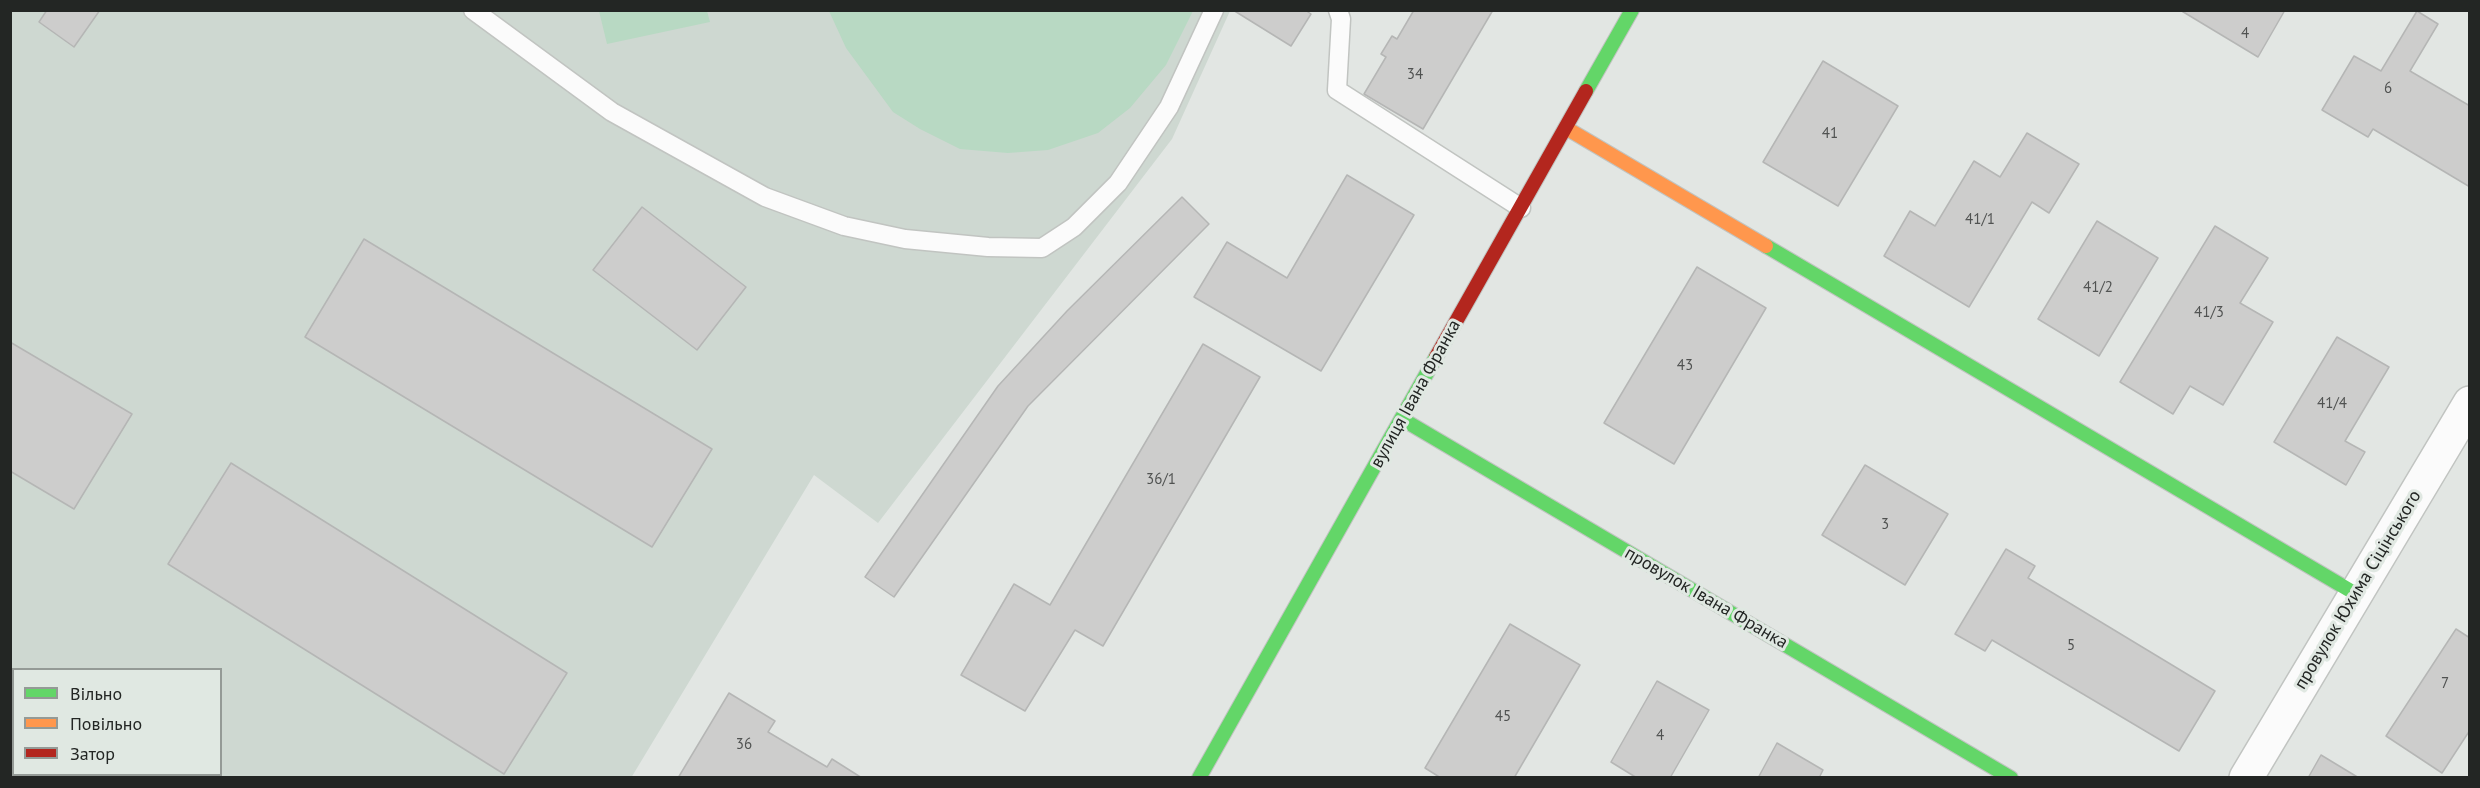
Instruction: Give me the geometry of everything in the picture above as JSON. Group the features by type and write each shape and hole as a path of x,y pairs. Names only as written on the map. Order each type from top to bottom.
{"street":[{"name":"вулиця Івана Франка","path":"1199,777 1632,10"},
{"path":"1566,128 2356,594"},
{"name":"провулок Юхима Сіцінського","path":"2246,777 2469,403"},
{"name":"провулок Івана Франка","path":"1402,419 2010,777"}],"lane":[{"path":"473,10 612,112 765,198 844,226 905,238 988,247 1042,248 1074,227 1118,183 1170,107 1214,10"},
{"path":"1338,10 1341,19 1336,90 1521,208"}],"shaded area":[{"path":"10,11 1230,11 1172,139 878,523 814,475 631,778 11,777"}],"green space":[{"path":"599,11 707,11 710,22 607,44"},
{"path":"829,11 1193,11 1166,65 1130,108 1098,133 1048,150 1008,153 960,149 920,129 893,112 846,48"}],"building":[{"path":"47,10 100,10 74,47 39,22"},
{"path":"1233,10 1305,10 1311,14 1291,46"},
{"path":"1414,10 1493,10 1423,129 1364,94 1386,57 1381,54 1392,36 1397,39"},
{"path":"2180,10 2285,10 2258,57"},
{"path":"2417,11 2438,24 2410,71 2470,106 2470,187 2373,129 2368,137 2322,110 2354,56 2381,71"},
{"path":"1823,61 1898,106 1838,206 1763,162"},
{"path":"2027,133 2079,164 2049,213 2032,202 1969,307 1884,256 1910,211 1935,226 1974,161 2000,177"},
{"path":"1347,175 1414,215 1321,371 1194,297 1227,242 1287,278"},
{"path":"1182,197 1209,224 1028,406 894,597 865,577 998,386 1067,311"},
{"path":"642,207 746,287 697,350 593,270"},
{"path":"2097,221 2158,258 2099,356 2038,319"},
{"path":"2215,226 2268,258 2240,303 2273,322 2223,405 2190,386 2173,414 2120,382"},
{"path":"364,239 712,449 652,547 305,337"},
{"path":"1697,267 1766,308 1674,464 1604,423"},
{"path":"2337,337 2389,367 2345,441 2365,452 2346,485 2274,442"},
{"path":"10,342 132,414 74,509 10,471"},
{"path":"1203,344 1260,377 1103,646 1075,630 1025,711 961,675 1014,584 1050,605"},
{"path":"231,463 567,673 504,774 168,564"},
{"path":"1865,465 1948,514 1905,585 1822,535"},
{"path":"2006,549 2035,566 2028,578 2215,691 2179,751 1992,640 1985,651 1955,634"},
{"path":"1510,624 1580,665 1514,778 1441,778 1425,768"},
{"path":"2456,629 2470,638 2470,730 2442,773 2386,736"},
{"path":"1657,681 1709,710 1670,778 1637,778 1611,762"},
{"path":"729,693 775,721 768,732 827,767 832,759 862,778 678,778"},
{"path":"1777,743 1823,770 1819,778 1758,778"},
{"path":"2321,755 2359,778 2308,778"},
{"path":"40,776 220,776 223,778 40,778"}],"traffic: fast":[{"path":"1586,91 1632,10"},
{"path":"1766,246 2356,594"},
{"path":"1199,778 1436,357"},
{"path":"1402,419 2011,778"}],"traffic: slow":[{"path":"1566,128 1766,246"}],"traffic: jam":[{"path":"1436,357 1586,91"}]}
